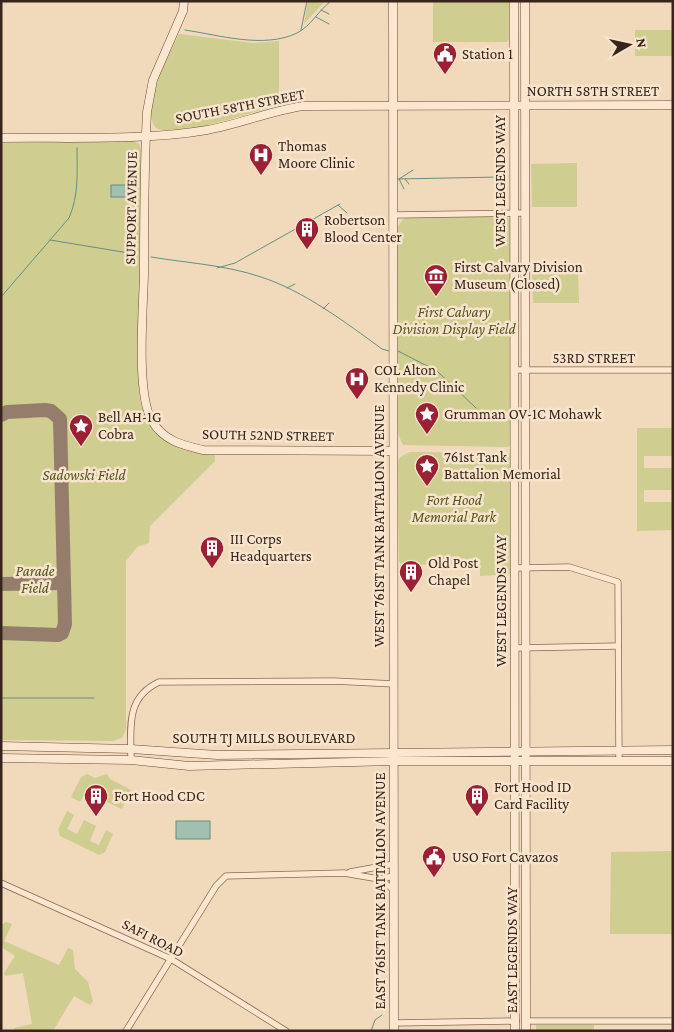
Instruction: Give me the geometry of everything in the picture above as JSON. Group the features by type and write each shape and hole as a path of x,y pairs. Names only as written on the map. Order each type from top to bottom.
{"street":[{"name":"SUPPORT AVENUE","path":"152,421 147,410 143,389 146,135 153,80 183,11 184,1"},
{"name":"WEST 761ST TANK BATTALION AVENUE","path":"393,1 392,451 394,752"},
{"name":"WEST LEGENDS WAY","path":"514,1 515,750"},
{"name":"WEST LEGENDS WAY","path":"525,1 526,750"},
{"name":"SOUTH 58TH STREET","path":"1,138 146,135 207,130 264,113 303,106 514,105"},
{"name":"NORTH 58TH STREET","path":"514,105 673,105"},
{"path":"393,214 525,213"},
{"name":"53RD STREET","path":"515,370 673,370"},
{"name":"SOUTH 52ND STREET","path":"152,421 169,440 179,445 203,450 392,451"},
{"path":"515,568 569,567 618,582 620,761"},
{"path":"515,648 618,646"},
{"path":"131,760 133,709 140,695 153,685 168,681 394,684"},
{"name":"SOUTH TJ MILLS BOULEVARD","path":"1,746 131,748 216,755 515,750 673,750"},
{"name":"EAST LEGENDS WAY","path":"515,750 516,1031"},
{"name":"EAST LEGENDS WAY","path":"525,1031 526,750"},
{"name":"EAST 761ST TANK BATTALION AVENUE","path":"394,752 394,1027"},
{"name":"SOUTH TJ MILLS BOULEVARD","path":"1,758 131,760 189,766 394,761 673,761"},
{"path":"344,874 363,868 394,864"},
{"path":"126,1031 216,886 226,876 344,874 379,879 394,876"},
{"path":"379,879 394,890"},
{"name":"SAFI ROAD","path":"1,883 171,959 286,1031"},
{"path":"516,1004 520,1017 526,1021 673,1021"},
{"path":"394,1027 516,1021 525,1031"}],"green space":[{"path":"308,1 325,1 304,24"},
{"path":"433,1 509,1 509,39 507,42 433,42"},
{"path":"635,30 673,30 673,56 635,56"},
{"path":"179,34 253,43 279,41 279,105 216,123 182,130 156,128 152,120 153,95 163,67"},
{"name":"Sadowski Field","path":"132,140 139,144 142,151 139,391 142,406 154,430 163,439 186,451 215,455 215,461 150,526 149,543 137,547 126,561 126,729 122,738 113,741 1,740 1,143"},
{"path":"577,163 577,207 532,207 531,164"},
{"name":"First Calvary Division Display Field","path":"505,216 511,220 511,444 508,447 403,445 398,434 397,228 403,219 408,217"},
{"path":"532,274 578,274 579,303 533,303"},
{"path":"637,428 673,428 673,456 644,456 644,468 673,468 673,490 644,490 644,502 673,502 673,530 637,531"},
{"name":"Fort Hood Memorial Park","path":"410,452 510,453 511,574 480,576 480,569 474,564 404,565 399,562 397,463 400,457"},
{"path":"87,774 95,778 107,774 110,779 131,790 122,809 104,801 99,810 91,805 97,792 88,787 80,802 71,797 81,777"},
{"path":"67,811 74,815 67,829 77,834 84,820 96,826 90,841 99,845 106,830 113,834 105,852 99,855 60,836 58,830"},
{"path":"673,851 673,934 610,934 611,852"},
{"path":"6,922 12,924 4,941 59,965 68,948 73,950 75,969 88,982 93,1001 90,1005 74,996 53,1031 15,1031 14,1028 32,1024 23,973 5,976 4,973 15,956 1,947 1,925"},
{"path":"536,1025 594,1025 594,1031 536,1031"}],"shaded area":[{"path":"111,185 134,185 134,197 111,197"},
{"path":"176,821 210,821 210,839 176,839"}],"waterway":[{"path":"301,30 307,1"},
{"path":"185,30 241,39 270,40 284,38 302,30 331,1"},
{"path":"321,10 329,14"},
{"path":"316,17 329,24"},
{"path":"1,297 69,218 76,192 77,148"},
{"path":"404,189 399,179 413,170"},
{"path":"397,179 501,177"},
{"path":"405,179 409,184"},
{"path":"217,268 235,263 340,204"},
{"path":"338,205 347,213"},
{"path":"50,240 135,254"},
{"path":"151,257 234,270 277,283 308,299 339,318 382,349 389,351"},
{"path":"287,288 295,284"},
{"path":"323,309 329,303"},
{"path":"398,351 437,371 476,408"},
{"path":"1,698 94,698"},
{"path":"371,1031 375,1020 382,1015"}],"taxiway":[{"path":"1,415 7,412 45,410 51,411 60,419 65,624 62,633 58,635 1,633"},
{"path":"1,584 64,583"}],"place":[{"name":"Station 1","path":"445,75"},
{"name":"Thomas Moore Clinic","path":"261,176"},
{"name":"Robertson Blood Center","path":"307,250"},
{"name":"First Calvary Division Museum (Closed)","path":"436,297"},
{"name":"COL Alton Kennedy Clinic","path":"357,400"},
{"name":"Grumman OV-1C Mohawk","path":"427,435"},
{"name":"Bell AH-1G Cobra","path":"81,447"},
{"name":"761st Tank Battalion Memorial","path":"427,487"},
{"name":"III Corps Headquarters","path":"212,569"},
{"name":"Old Post Chapel","path":"411,593"},
{"name":"Fort Hood CDC","path":"96,817"},
{"name":"Fort Hood ID Card Facility","path":"477,817"},
{"name":"USO Fort Cavazos","path":"434,878"}],"park label":[{"name":"Parade Field","path":"35,580"}]}
